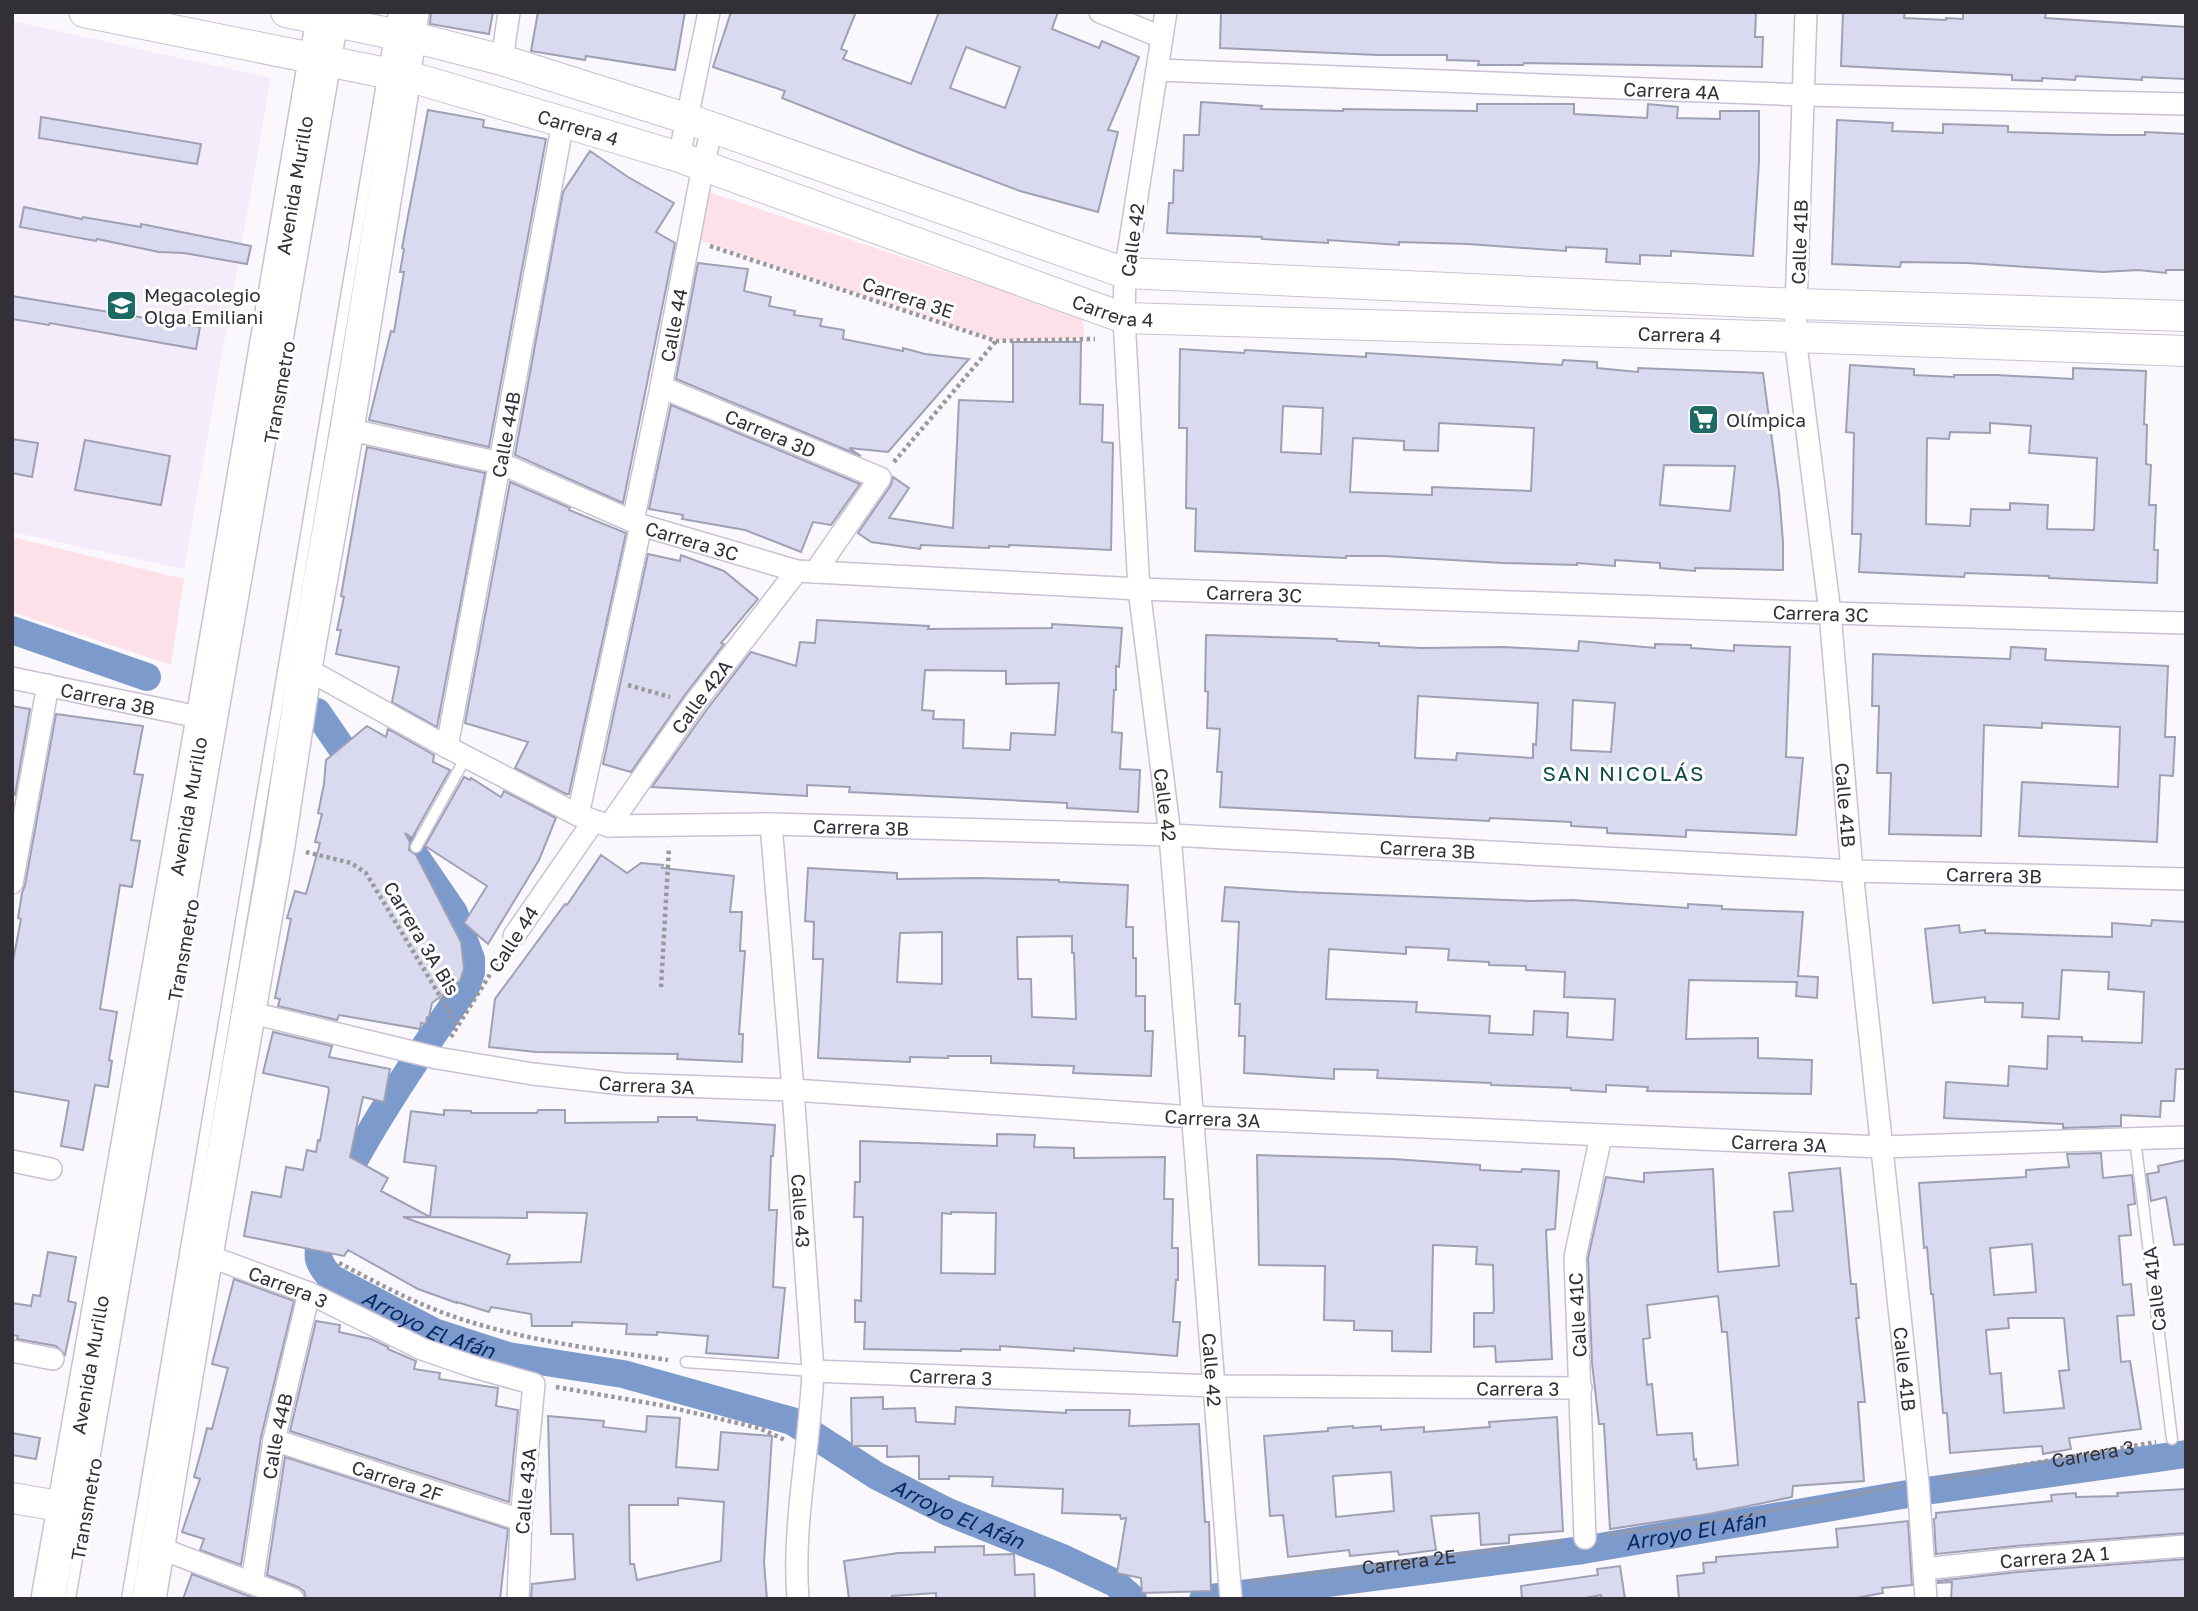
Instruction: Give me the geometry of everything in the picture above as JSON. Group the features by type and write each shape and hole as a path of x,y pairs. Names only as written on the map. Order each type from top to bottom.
{"main road":[{"name":"Avenida Murillo","path":"48,1599 203,718 334,17"},
{"path":"149,1599 347,429 402,24"}],"street":[{"name":"Carrera 4","path":"85,12 394,76 564,122 691,162 1125,328 1795,337 2186,351"},
{"name":"Carrera 4","path":"286,12 402,24 502,60 700,124 1125,273 1797,304 2186,316"},
{"path":"502,60 509,12"},
{"name":"Calle 44","path":"514,936 593,821 607,678 689,239 691,162 700,124 709,12"},
{"path":"1100,12 1161,37"},
{"name":"Calle 42","path":"1166,12 1125,273 1125,328 1139,589 1170,835 1231,1591"},
{"name":"Calle 41B","path":"1806,12 1795,337 1830,613 1852,871 1919,1483 1926,1599"},
{"name":"Carrera 4A","path":"1158,70 1803,95 2186,104"},
{"name":"Calle 44B","path":"447,747 564,122"},
{"name":"Carrera 3D","path":"661,387 880,478"},
{"name":"Carrera 3C","path":"347,429 500,463 637,523 806,572 1139,589 2186,623"},
{"name":"Calle 42A","path":"593,821 806,572 880,478"},
{"name":"Carrera 3B","path":"305,668 447,747 593,821 671,825 771,824 1170,835 1852,871 2186,879"},
{"name":"Carrera 3B","path":"12,678 203,718"},
{"path":"12,883 48,685"},
{"name":"Calle 43","path":"771,824 813,1371 798,1535 798,1599"},
{"name":"Carrera 3A","path":"248,1012 437,1058 533,1074 623,1084 793,1090 1193,1117 1881,1147 2186,1137"},
{"name":"Calle 41C","path":"1585,1538 1575,1257 1601,1136"},
{"path":"12,1161 51,1169"},
{"name":"Carrera 3","path":"206,1255 309,1293 422,1349 534,1384"},
{"name":"Calle 44B","path":"252,1583 274,1440 309,1293"},
{"path":"12,1351 53,1359"},
{"name":"Carrera 3","path":"813,1371 1215,1386 1581,1388"},
{"name":"Calle 43A","path":"518,1599 521,1520 534,1384"},
{"name":"Carrera 2F","path":"274,1440 521,1520"},
{"path":"12,1498 65,1507"},
{"name":"Carrera 2A 1","path":"1924,1569 2186,1546"},
{"path":"157,1548 293,1599"}],"lane":[{"name":"Transmetro","path":"70,1599 325,62"},
{"path":"127,1599 394,76"},
{"path":"416,847 466,757"},
{"name":"Calle 41A","path":"2135,1139 2172,1439"},
{"name":"Carrera 3","path":"686,1362 813,1371"}],"path":[{"name":"Carrera 3E","path":"689,239 996,341 1125,328"},
{"path":"880,478 996,341"},
{"path":"607,678 694,704"},
{"path":"661,987 671,825"},
{"name":"Carrera 3A Bis","path":"278,845 351,863 366,873 458,1026"},
{"name":"Calle 44","path":"437,1058 514,936"},
{"name":"Carrera 3","path":"339,1264 427,1307 511,1334 686,1362"},
{"path":"534,1384 660,1405 758,1428 780,1436 806,1452"},
{"name":"Carrera 3","path":"1585,1538 1727,1519 2172,1439"},
{"name":"Carrera 2E","path":"1231,1591 1585,1538"}],"shaded area":[{"name":"Megacolegio Olga Emiliani","path":"12,21 271,78 184,569 12,532"},
{"path":"709,192 1083,318 1084,338 996,340 699,240"},
{"path":"12,537 184,579 171,665 12,612"}],"building":[{"path":"431,12 493,12 489,34 430,24"},
{"path":"538,12 685,12 675,70 586,56 585,60 531,51"},
{"path":"731,12 856,12 841,49 847,51 843,59 911,84 939,12 1058,12 1052,29 1099,48 1102,41 1139,57 1108,130 1118,132 1098,212 1020,191 782,98 785,91 713,67","holes":["966,47 1020,67 1005,108 950,88"]},
{"path":"1221,12 1756,12 1755,37 1763,37 1762,67 1524,63 1478,65 1479,61 1447,60 1447,55 1378,55 1220,48"},
{"path":"1843,12 1905,12 1904,18 1946,20 1963,19 1963,12 2046,12 2045,18 2186,27 2186,79 2142,77 2142,80 2076,76 2075,80 2012,80 2012,75 1841,66"},
{"path":"1201,102 1262,106 1261,109 1343,111 1477,111 1477,104 1574,104 1574,114 1647,118 1648,104 1678,107 1677,118 1720,119 1720,111 1759,111 1759,162 1753,256 1671,251 1671,256 1640,255 1640,264 1606,262 1607,249 1566,247 1566,251 1468,244 1399,242 1399,245 1328,240 1328,243 1167,233 1169,203 1173,203 1174,170 1183,171 1184,135 1199,135"},
{"path":"428,110 484,120 483,127 546,139 489,447 369,420 391,331 394,332 404,272 400,272 402,248"},
{"path":"41,117 201,144 197,164 39,138"},
{"path":"1837,120 1893,123 1892,131 1943,133 1943,124 2008,126 2008,132 2186,134 2186,270 2166,270 2166,273 2138,270 2103,272 1967,263 1901,262 1900,267 1832,264"},
{"path":"590,151 628,177 674,203 656,232 675,243 623,503 515,455 563,192"},
{"path":"24,207 82,219 83,217 141,227 141,224 251,246 247,264 184,253 159,252 20,227"},
{"path":"698,263 748,269 744,291 771,297 769,306 795,311 794,315 822,319 820,326 844,330 843,339 903,351 903,348 925,354 969,359 888,452 849,448 861,456 676,379"},
{"path":"12,296 200,327 196,349 50,323 12,319"},
{"path":"1013,342 1081,342 1080,404 1103,405 1102,442 1113,443 1111,550 1009,545 989,548 921,545 920,549 871,542 858,533 891,485 893,477 909,488 889,518 953,528 959,400 1013,402"},
{"path":"1180,349 1366,357 1366,353 1562,365 1563,360 1597,362 1597,368 1638,372 1638,368 1763,373 1779,492 1783,570 1695,568 1695,571 1660,568 1660,563 1615,560 1615,566 1195,551 1196,509 1186,508 1187,428 1179,428","holes":["1283,406 1323,408 1321,454 1281,452","1439,423 1534,428 1531,491 1432,487 1432,495 1350,492 1353,438 1404,441 1404,450 1438,451","1664,465 1735,466 1730,511 1660,505"]},
{"path":"1850,365 1914,369 1914,375 1954,377 1996,375 2073,379 2073,368 2146,371 2146,464 2151,465 2149,505 2156,505 2154,550 2158,550 2157,583 2049,576 1965,573 1964,577 1859,572 1861,534 1852,534 1854,433 1846,432","holes":["1990,423 2031,426 2029,453 2097,458 2094,530 2047,529 2048,505 2010,503 2010,510 1971,509 1970,526 1926,524 1927,438 1949,439 1950,432 1990,433"]},
{"path":"671,405 860,484 831,525 813,522 801,552 745,530 682,519 683,515 649,509"},
{"path":"12,439 38,443 32,477 12,473"},
{"path":"85,440 170,456 161,505 75,490"},
{"path":"367,447 485,473 437,727 392,702 399,667 336,654 341,630 337,630 344,597 341,596"},
{"path":"510,482 626,533 569,794 515,768 528,742 465,723"},
{"path":"648,554 680,561 681,555 724,571 758,599 721,643 724,644 631,772 603,764"},
{"path":"817,620 929,626 928,629 1052,628 1052,624 1122,628 1119,667 1116,666 1112,732 1122,733 1120,769 1140,770 1138,812 1067,808 1067,803 849,792 850,787 807,785 807,796 652,787 751,652 796,666 800,642 815,643","holes":["925,670 1006,671 1006,684 1059,683 1055,735 1011,733 1010,750 963,748 964,720 933,719 934,711 922,710"]},
{"path":"1206,635 1337,639 1379,643 1379,646 1422,648 1503,647 1578,651 1579,641 1655,648 1655,644 1691,645 1691,648 1734,651 1734,645 1790,647 1786,757 1803,758 1796,835 1686,830 1686,837 1607,833 1607,828 1571,826 1571,822 1490,818 1489,821 1220,807 1222,772 1217,772 1220,729 1207,728 1208,692 1205,691","holes":["1418,696 1538,703 1533,758 1457,753 1456,760 1415,758","1573,700 1615,703 1611,752 1571,750"]},
{"path":"2011,647 2046,649 2045,660 2168,666 2165,737 2175,737 2173,776 2160,775 2157,842 2019,836 2022,782 2118,787 2120,727 2042,723 2042,728 1984,725 1981,836 1889,834 1891,773 1877,773 1879,706 1872,706 1873,654 2010,659"},
{"path":"12,706 30,709 15,795 12,794"},
{"path":"56,714 143,726 134,774 143,775 131,840 140,841 132,887 120,885 100,1009 117,1012 109,1060 112,1061 108,1087 95,1085 83,1150 61,1146 69,1101 12,1091 12,966 21,919 18,918 22,893"},
{"path":"367,726 386,737 388,729 434,755 433,762 450,770 412,838 405,833 410,842 409,850 416,855 461,942 464,968 460,981 432,1003 426,1024 421,1023 420,1029 339,1015 337,1020 278,1006 280,999 275,998 291,919 287,918 295,891 306,894 320,843 315,842 322,814 318,813 326,760"},
{"path":"464,777 470,780 471,778 501,797 504,791 556,818 539,860 488,944 464,923 487,886 425,846"},
{"path":"601,855 627,873 641,863 734,876 730,912 742,912 740,951 745,951 739,1034 743,1034 742,1062 677,1059 678,1054 536,1052 489,1047 495,999 565,904 567,905"},
{"path":"808,868 897,873 897,879 1059,880 1128,885 1126,927 1133,927 1136,996 1145,996 1145,1031 1153,1031 1151,1076 1073,1073 1074,1066 991,1063 991,1056 910,1057 910,1062 818,1058 823,959 813,959 814,922 805,921","holes":["942,932 942,984 897,982 900,933","1072,936 1076,1019 1032,1017 1031,979 1018,979 1017,937"]},
{"path":"1225,887 1530,901 1572,900 1688,908 1688,904 1722,906 1722,909 1803,912 1798,976 1818,977 1817,998 1796,996 1797,982 1689,980 1686,1039 1758,1038 1758,1058 1812,1060 1811,1094 1647,1091 1648,1087 1606,1085 1606,1092 1377,1078 1378,1070 1334,1069 1334,1079 1244,1073 1245,1036 1239,1036 1240,1004 1235,1004 1239,922 1222,921","holes":["1406,947 1449,949 1448,960 1489,962 1489,965 1526,966 1526,970 1565,972 1564,997 1615,999 1613,1040 1567,1037 1568,1013 1534,1011 1533,1035 1489,1033 1490,1016 1416,1012 1417,1002 1326,999 1329,949 1406,954"]},
{"path":"2152,920 2186,922 2186,1069 2176,1069 2174,1101 2161,1101 2160,1117 2121,1115 2121,1126 2063,1128 2063,1124 1944,1118 1946,1082 2008,1086 2009,1066 2047,1069 2048,1036 2082,1037 2082,1041 2142,1043 2144,992 2108,989 2109,972 2062,970 2059,1019 2022,1017 2023,1003 1985,1002 1985,997 1933,1003 1925,929 1959,925 1960,933 1985,930 1985,933 2112,937 2112,923 2151,926"},
{"path":"273,1032 332,1046 329,1057 390,1069 384,1102 363,1097 350,1157 388,1178 381,1191 430,1217 436,1166 404,1162 411,1111 444,1115 444,1110 471,1113 537,1113 538,1110 565,1110 565,1123 658,1122 658,1117 697,1117 697,1120 775,1125 769,1210 777,1210 773,1287 785,1288 778,1358 706,1353 708,1336 657,1332 657,1335 626,1334 627,1324 572,1322 572,1326 532,1326 531,1314 491,1307 489,1312 457,1303 418,1289 348,1250 344,1256 244,1236 252,1192 281,1197 286,1167 303,1170 307,1150 316,1152 329,1090 328,1087 263,1073","holes":["527,1212 587,1213 581,1262 507,1264 510,1255 403,1217 527,1218"]},
{"path":"997,1134 1035,1135 1034,1147 1074,1148 1074,1158 1165,1157 1164,1199 1173,1199 1172,1248 1178,1248 1178,1280 1173,1322 1180,1322 1177,1356 1074,1348 1074,1351 1000,1346 1000,1350 961,1351 864,1349 865,1322 855,1322 855,1300 861,1301 863,1217 854,1217 855,1182 860,1182 860,1141 997,1146","holes":["942,1213 996,1213 995,1274 941,1273"]},
{"path":"2101,1153 2103,1178 2132,1175 2135,1204 2128,1205 2131,1235 2119,1236 2123,1285 2131,1284 2134,1315 2117,1316 2121,1362 2130,1361 2141,1429 2069,1438 2071,1449 2043,1454 2042,1446 1950,1453 1947,1413 1943,1413 1927,1247 1924,1248 1919,1183 2026,1177 2026,1170 2069,1167 2067,1154","holes":["2032,1244 2036,1292 1994,1295 1990,1248","2008,1318 2064,1318 2069,1370 2059,1371 2064,1408 2004,1413 2001,1373 1990,1374 1986,1330 2009,1328"]},
{"path":"1257,1155 1393,1159 1480,1165 1480,1170 1559,1171 1555,1229 1546,1230 1552,1359 1496,1362 1495,1346 1474,1347 1474,1313 1493,1313 1494,1309 1493,1265 1476,1264 1477,1247 1433,1245 1431,1352 1392,1351 1392,1331 1354,1330 1354,1321 1324,1320 1325,1266 1259,1265"},
{"path":"2186,1160 2186,1244 2174,1245 2166,1197 2151,1201 2147,1174 2159,1172 2158,1166"},
{"path":"1840,1168 1851,1284 1856,1284 1859,1318 1856,1318 1865,1402 1858,1402 1864,1481 1793,1486 1792,1497 1709,1514 1610,1529 1604,1424 1599,1424 1592,1363 1588,1258 1606,1177 1644,1182 1644,1173 1713,1169 1718,1272 1779,1266 1774,1212 1793,1211 1789,1173","holes":["1718,1296 1722,1332 1727,1332 1738,1465 1697,1469 1692,1433 1657,1435 1652,1384 1647,1385 1643,1339 1650,1338 1647,1305"]},
{"path":"48,1252 76,1257 68,1301 76,1303 65,1355 56,1346 17,1339 18,1336 12,1335 12,1303 31,1306 33,1295 40,1296"},
{"path":"234,1279 294,1301 261,1437 241,1565 200,1550 204,1539 182,1532 200,1479 194,1477 207,1428 212,1429 228,1368 212,1364"},
{"path":"316,1321 340,1325 339,1332 371,1339 388,1347 416,1361 414,1369 440,1373 439,1379 498,1388 496,1406 518,1410 509,1502 290,1431"},
{"path":"883,1397 883,1409 915,1408 916,1422 955,1424 956,1407 1066,1413 1066,1410 1130,1410 1129,1426 1199,1424 1205,1522 1209,1522 1211,1591 1142,1593 1141,1578 1117,1573 1126,1518 1121,1519 1120,1515 1062,1513 1063,1489 992,1486 993,1477 949,1476 949,1479 919,1479 919,1456 887,1457 887,1446 852,1446 851,1398"},
{"path":"548,1416 604,1421 603,1427 646,1432 647,1416 680,1418 676,1467 718,1470 721,1432 772,1436 764,1562 767,1599 531,1599 532,1584 575,1579 573,1534 551,1534","holes":["678,1498 724,1502 721,1561 637,1580 634,1564 630,1564 629,1505 678,1505"]},
{"path":"1557,1417 1563,1531 1509,1535 1509,1543 1481,1545 1479,1513 1431,1516 1436,1550 1399,1555 1398,1551 1350,1556 1349,1550 1288,1557 1283,1515 1270,1516 1264,1436 1328,1431 1328,1428 1353,1426 1381,1426 1381,1430 1424,1427 1424,1432 1490,1427 1489,1422","holes":["1391,1472 1394,1511 1336,1517 1333,1476"]},
{"path":"12,1433 40,1438 36,1459 12,1455"},
{"path":"285,1457 508,1529 500,1599 306,1599 304,1591 298,1587 267,1575"},
{"path":"2186,1489 2186,1533 1936,1554 1936,1513 2052,1501 2051,1495 2076,1493 2076,1497 2118,1496 2117,1493"},
{"path":"1908,1521 1912,1585 1882,1588 1883,1593 1851,1599 1679,1599 1677,1576 1704,1573 1703,1563 1716,1562 1716,1557 1838,1547 1836,1529"},
{"path":"984,1546 984,1555 1014,1554 1015,1575 1034,1574 1035,1599 936,1599 936,1593 892,1596 893,1599 849,1599 844,1561 898,1553 935,1552 935,1547"},
{"path":"2186,1559 2186,1599 1951,1599 1952,1582 1938,1583 2017,1572"},
{"path":"1620,1566 1625,1599 1602,1599 1601,1595 1580,1599 1522,1599 1521,1586 1598,1575 1597,1569"},
{"path":"192,1574 256,1599 183,1599"}],"waterway":[{"path":"12,630 147,677"},
{"name":"Arroyo El Afán","path":"317,712 363,779"},
{"name":"Arroyo El Afán","path":"387,815 454,913 471,959 471,972 466,987 377,1122 334,1202 321,1235 319,1259 331,1278 434,1332 508,1356 623,1374 792,1421 877,1476 948,1512 1060,1557 1115,1583 1133,1599"},
{"name":"Arroyo El Afán","path":"1203,1599 1583,1550 1919,1492 2186,1454"}],"place":[{"name":"Megacolegio Olga Emiliani","path":"121,305"},
{"name":"Olímpica","path":"1703,419"}],"district":[{"name":"SAN NICOLÁS","path":"1624,773"}]}
